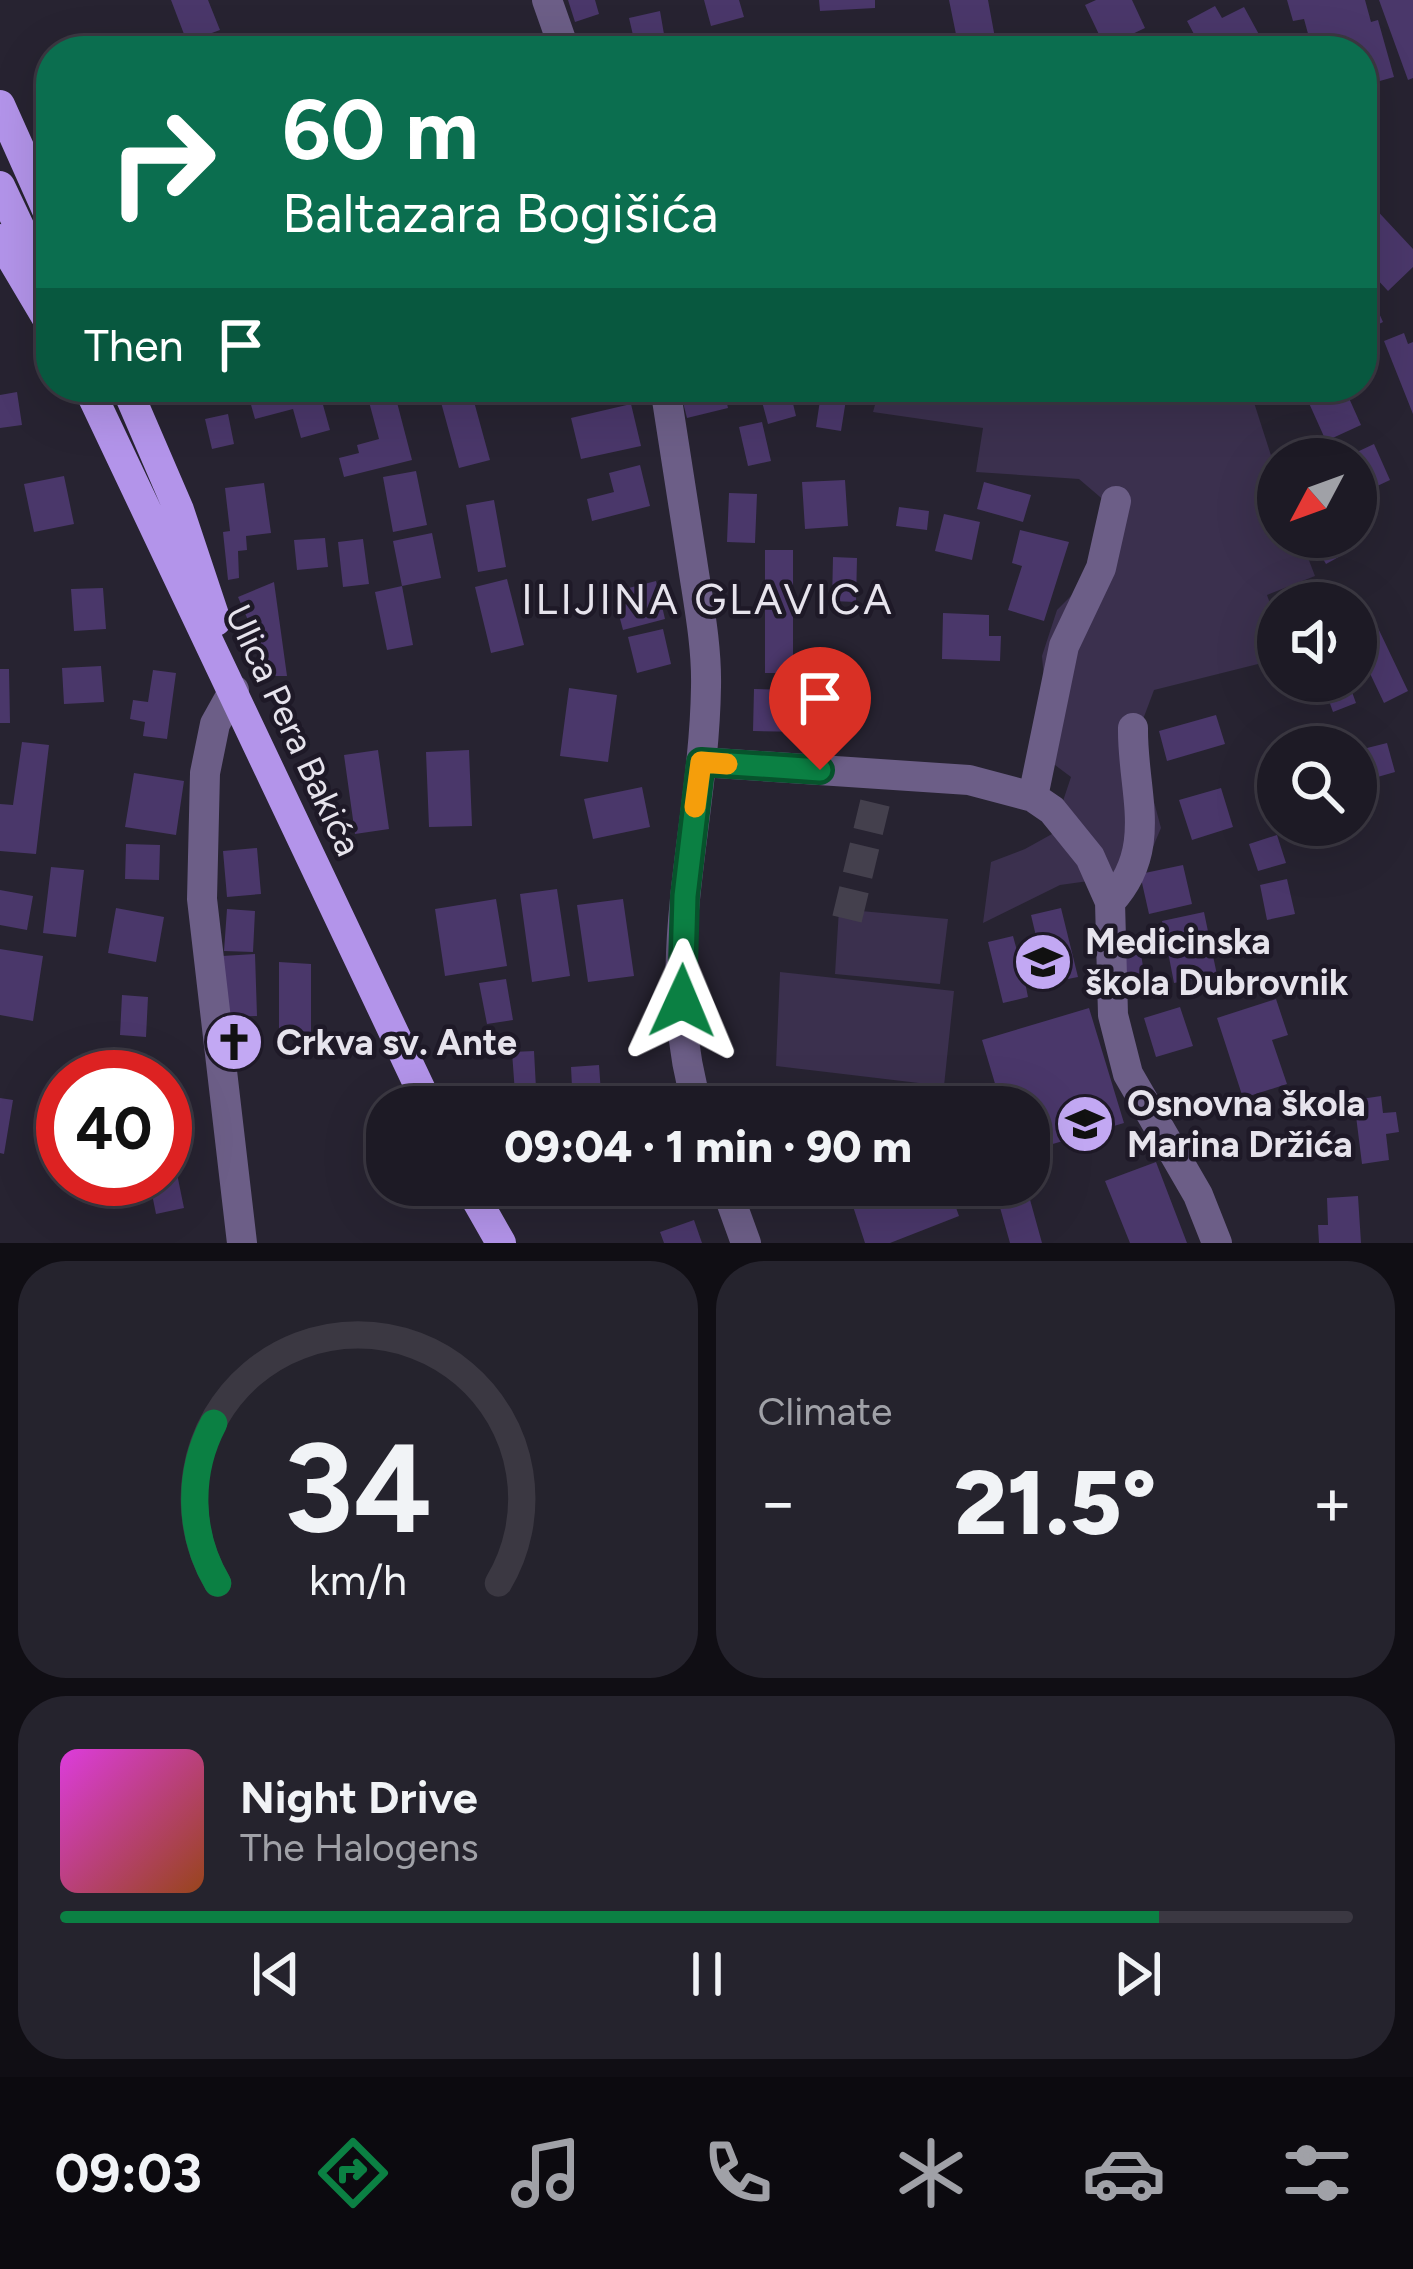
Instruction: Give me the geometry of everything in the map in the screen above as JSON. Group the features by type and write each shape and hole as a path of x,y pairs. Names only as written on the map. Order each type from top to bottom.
{"main road":[{"path":"0,105 36,185"},
{"path":"0,186 36,262"},
{"path":"0,239 36,300"},
{"name":"Ulica Pera Bakića","path":"95,402 419,1086"},
{"path":"132,402 203,576 234,690"},
{"path":"480,1206 501,1243"}],"street":[{"path":"547,0 560,36"},
{"path":"667,402 706,683 688,854 681,988 693,1086"},
{"path":"1033,797 1064,646 1101,568 1116,501"},
{"path":"234,690 215,724 205,773 202,899 242,1243"},
{"path":"1110,902 1128,882 1139,846 1142,806 1133,761 1133,728"},
{"path":"701,762 876,788 969,780 1033,797 1052,810 1090,856 1110,902 1113,1015 1128,1074 1198,1195 1217,1243"},
{"path":"733,1206 746,1243"}],"shaded area":[{"path":"876,402 1254,402 1265,438 1257,438 1257,558 1308,558 1315,576 1300,582 1257,582 1257,664 1154,690 1139,730 1161,828 1147,861 1110,878 1060,885 983,923 991,862 1052,834 1071,777 1051,762 1042,656 1057,610 1079,588 1120,514 1079,479 976,472 983,428 873,412"},
{"path":"839,909 948,919 940,984 835,974"},
{"path":"780,972 954,991 944,1086 776,1066"}],"building":[{"path":"171,0 208,0 220,30 185,36"},
{"path":"568,0 595,0 599,14 575,22"},
{"path":"704,0 739,0 744,17 711,26"},
{"path":"819,0 875,0 875,8 820,11"},
{"path":"949,0 988,0 995,36 956,36"},
{"path":"1096,0 1132,0 1145,28 1128,36 1100,36 1085,5"},
{"path":"1287,0 1365,0 1371,22 1378,20 1394,77 1377,82 1377,36 1309,36 1304,19 1293,21"},
{"path":"1379,0 1413,0 1413,78 1408,80"},
{"path":"1215,6 1222,18 1244,7 1260,36 1195,36 1187,21"},
{"path":"660,11 664,36 633,36 629,18"},
{"path":"1377,210 1413,249 1413,267 1388,291 1377,279"},
{"path":"1404,333 1408,344 1413,342 1413,414 1384,341"},
{"path":"17,392 22,425 0,428 0,395"},
{"path":"250,402 322,402 330,430 301,438 293,409 255,419"},
{"path":"369,402 397,402 412,460 344,477 339,458 359,453 357,445 379,439"},
{"path":"441,402 474,402 490,460 459,468"},
{"path":"683,402 727,402 728,408 687,418"},
{"path":"762,402 793,402 796,416 768,424"},
{"path":"820,402 846,402 841,431 816,427"},
{"path":"1308,402 1351,402 1361,425 1325,438"},
{"path":"631,404 641,446 581,459 571,418"},
{"path":"228,414 234,444 212,449 205,419"},
{"path":"762,422 771,461 748,466 739,427"},
{"path":"1377,451 1390,480 1377,486"},
{"path":"640,465 650,506 592,521 587,499 614,492 609,473"},
{"path":"416,471 427,525 393,532 383,477"},
{"path":"64,476 74,524 34,532 24,484"},
{"path":"845,480 848,526 805,529 802,482"},
{"path":"984,482 1031,495 1023,522 977,509"},
{"path":"264,483 271,533 246,536 247,550 238,551 239,578 228,580 225,488"},
{"path":"729,493 757,494 755,543 727,542"},
{"path":"494,500 506,567 478,572 466,505"},
{"path":"899,507 929,511 927,530 896,526"},
{"path":"944,514 980,522 972,560 935,551"},
{"path":"1020,530 1069,542 1044,621 1008,610 1022,566 1012,563"},
{"path":"432,533 441,578 402,586 393,541"},
{"path":"325,538 328,567 297,570 294,540"},
{"path":"363,539 369,584 343,587 338,542"},
{"path":"765,550 793,550 793,673 765,673"},
{"path":"833,557 857,558 856,602 832,601"},
{"path":"507,579 524,645 491,653 475,587"},
{"path":"656,581 665,619 623,630 613,592"},
{"path":"274,582 287,676 272,676 238,597"},
{"path":"402,586 413,645 387,650 375,592"},
{"path":"103,588 106,629 74,631 71,589"},
{"path":"943,613 989,615 989,636 1001,636 1000,661 942,659"},
{"path":"1377,628 1408,691 1384,703 1377,688"},
{"path":"663,629 671,664 637,673 628,637"},
{"path":"101,666 104,702 64,704 62,668"},
{"path":"0,669 9,669 10,723 0,723"},
{"path":"153,670 176,673 167,739 143,736 145,722 130,719 133,700 148,702"},
{"path":"569,688 617,695 608,762 560,756"},
{"path":"754,689 801,690 801,706 810,707 809,732 753,731"},
{"path":"1329,702 1356,702 1356,703 1333,712"},
{"path":"1216,715 1225,744 1167,761 1159,731"},
{"path":"22,742 49,745 36,854 0,851 0,804 13,805"},
{"path":"1387,743 1395,772 1377,777 1377,746"},
{"path":"378,750 389,829 355,834 344,755"},
{"path":"469,750 472,826 429,827 426,752"},
{"path":"134,773 184,781 176,835 125,827"},
{"path":"642,787 650,827 593,839 584,799"},
{"path":"1221,788 1233,827 1192,840 1179,800"},
{"path":"126,844 160,845 159,880 125,879"},
{"path":"1249,844 1281,846 1286,863 1258,871"},
{"path":"257,848 261,894 227,897 223,851"},
{"path":"1183,865 1192,904 1149,914 1140,874"},
{"path":"51,867 84,870 76,937 43,933"},
{"path":"1287,879 1295,914 1267,920 1260,885"},
{"path":"557,889 570,976 532,982 520,894"},
{"path":"0,890 33,896 27,930 0,925"},
{"path":"496,899 507,966 445,976 435,909"},
{"path":"623,899 634,976 588,982 577,905"},
{"path":"116,908 164,917 156,962 108,953"},
{"path":"1061,908 1078,977 1048,983 1046,972 1024,977 1028,997 1003,1003 988,942 1013,936 1019,958 1040,953 1031,915"},
{"path":"227,909 255,911 253,952 224,951"},
{"path":"1204,912 1217,975 1174,983 1162,921"},
{"path":"1140,946 1145,981 1124,983 1120,949"},
{"path":"0,949 43,956 33,1021 0,1015"},
{"path":"255,954 257,1016 224,1017 222,956"},
{"path":"279,962 311,964 311,1032 279,1032"},
{"path":"506,979 513,1020 487,1024 479,983"},
{"path":"122,995 148,997 146,1037 120,1035"},
{"path":"1276,999 1288,1035 1272,1040 1287,1084 1243,1098 1217,1018"},
{"path":"1180,1007 1193,1046 1156,1057 1144,1018"},
{"path":"1089,1008 1124,1123 1050,1145 1050,1086 996,1086 982,1040"},
{"path":"534,1051 536,1086 514,1086 512,1052"},
{"path":"599,1065 600,1086 572,1086 571,1067"},
{"path":"1381,1096 1383,1113 1396,1112 1399,1132 1386,1134 1389,1160 1362,1164 1354,1100"},
{"path":"0,1098 13,1100 4,1154 0,1153"},
{"path":"1156,1162 1187,1243 1130,1243 1105,1181"},
{"path":"1358,1196 1361,1243 1319,1243 1318,1225 1328,1225 1327,1198"},
{"path":"154,1206 184,1206 184,1208 156,1214"},
{"path":"853,1206 955,1206 959,1216 890,1243 865,1243"},
{"path":"1000,1206 1032,1206 1042,1243 1010,1243"},
{"path":"694,1220 702,1243 664,1243 660,1232"}],"tunnel":[{"path":"847,919 875,803"}],"slow traffic":[{"path":"695,807 701,762 727,764"}],"place":[{"name":"Medicinska škola Dubrovnik","path":"1043,962"},
{"name":"Crkva sv. Ante","path":"234,1042"},
{"name":"Osnovna škola Marina Držića","path":"1085,1124"}],"district":[{"name":"ILIJINA GLAVICA","path":"708,599"}],"route":[{"path":"682,1001 688,854 701,762 820,770"}]}
